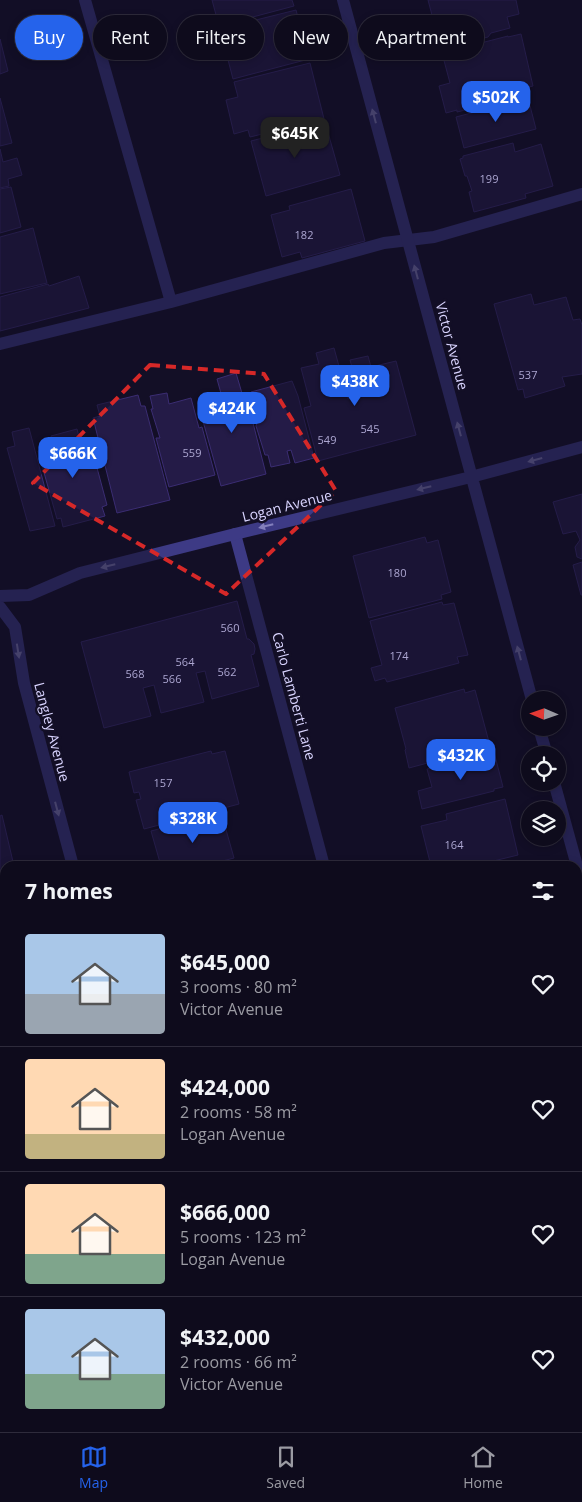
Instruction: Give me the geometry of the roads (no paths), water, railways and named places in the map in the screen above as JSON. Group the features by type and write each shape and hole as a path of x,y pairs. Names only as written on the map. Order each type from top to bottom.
{"street":[{"path":"85,0 171,302"},
{"name":"Victor Avenue","path":"343,0 530,691"},
{"path":"0,344 171,302 384,243 434,238 582,194"},
{"name":"Logan Avenue","path":"0,596 28,595 80,573 582,447"},
{"name":"Carlo Lamberti Lane","path":"235,534 323,861"},
{"name":"Langley Avenue","path":"0,608 14,627 24,683 72,861"},
{"path":"556,791 575,861"}]}
